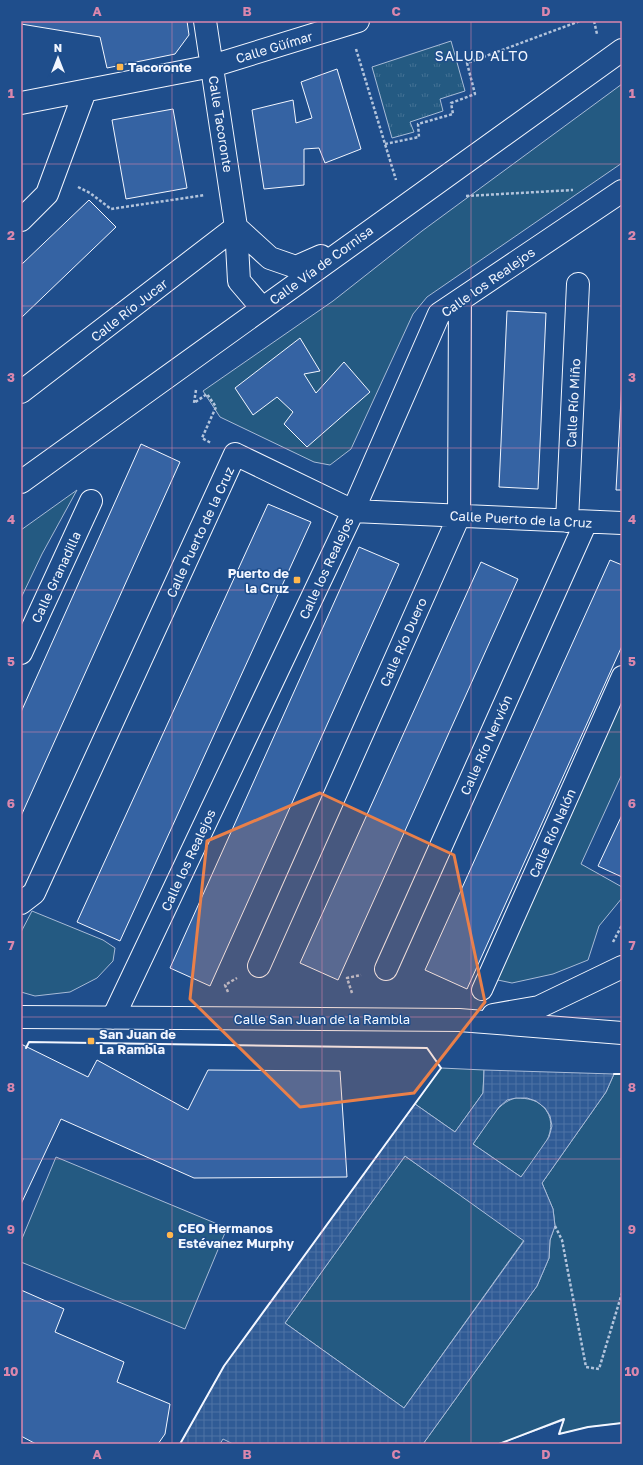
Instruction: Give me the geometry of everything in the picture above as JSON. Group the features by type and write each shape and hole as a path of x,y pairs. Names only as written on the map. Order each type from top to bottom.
{"street":[{"name":"Calle Tacoronte","path":"205,21 236,227 239,281 262,308"},
{"name":"Calle Güímar","path":"21,103 212,66 358,21"},
{"name":"Calle Vía de Cornisa","path":"21,482 622,50"},
{"path":"21,220 47,194 85,91"},
{"name":"Calle los Realejos","path":"113,1018 353,511 438,314 622,191"},
{"path":"236,227 270,258 296,267 351,244"},
{"name":"Calle Río Jucar","path":"21,392 236,227"},
{"name":"Calle Río Miño","path":"576,521 578,284"},
{"name":"Calle Río Duero","path":"259,966 459,516 460,300"},
{"name":"Calle Puerto de la Cruz","path":"21,903 34,893 235,454 353,511 622,523"},
{"name":"Calle Granadilla","path":"21,653 91,501"},
{"name":"Calle Río Nervión","path":"386,969 576,521"},
{"name":"Calle Río Nalón","path":"482,990 622,676"},
{"path":"459,1020 539,1007 622,967"},
{"name":"Calle San Juan de la Rambla","path":"21,1017 459,1020 622,1033"}],"path":[{"path":"385,144 419,137 418,124 453,114 451,103 475,94 467,63 580,21"},
{"path":"355,44 404,206"},
{"path":"54,175 90,193 111,209 231,191"},
{"path":"460,196 576,190"},
{"path":"201,352 194,403 207,394 216,407 202,438 235,454"},
{"path":"243,1019 225,985 259,966"},
{"path":"363,1020 347,978 386,969"},
{"path":"555,1226 562,1240 586,1367 599,1369 622,1293"}],"highlighted area":[{"path":"320,793 454,855 485,1002 414,1093 300,1107 190,999 207,841"}],"green space":[{"path":"451,41 465,91 440,99 443,111 410,122 414,132 392,138 372,67"},
{"path":"622,84 622,163 427,297 413,314 351,449 330,465 314,462 220,417 203,391 333,301 422,231"},
{"path":"77,490 42,554 21,598 21,530"},
{"path":"622,691 622,774 581,864 622,887 622,898 599,926 588,960 553,974 512,983 493,979"},
{"path":"32,911 103,940 115,948 113,961 97,978 70,992 35,996 21,992 21,932"},
{"path":"441,1068 484,1070 483,1093 455,1132 415,1104"},
{"path":"614,1074 622,1074 622,1423 588,1427 559,1434 564,1420 499,1444 423,1444 537,1286 549,1258 550,1240 555,1226 553,1209 542,1183 606,1092"},
{"path":"516,1098 529,1099 540,1104 546,1110 550,1119 551,1128 549,1137 539,1154 521,1177 473,1144 497,1110 509,1100"},
{"path":"405,1156 524,1240 404,1408 285,1323"},
{"path":"56,1157 227,1228 185,1329 21,1262 21,1241"}],"shaded area":[{"path":"484,1070 614,1074 606,1092 542,1183 553,1209 555,1226 550,1240 549,1258 537,1286 423,1444 233,1444 223,1439 220,1444 180,1444 224,1366 415,1104 455,1132 483,1093","holes":["527,1098 536,1101 545,1108 550,1116 552,1126 549,1137 521,1177 473,1144 499,1107 507,1100","405,1156 524,1241 404,1408 285,1323"]}],"building":[{"path":"21,21 187,21 189,35 175,54 107,68 100,37 21,24"},
{"path":"337,69 361,149 325,163 319,148 304,149 304,185 264,189 252,110 293,100 296,123 312,118 301,82"},
{"path":"173,109 187,188 126,199 112,120"},
{"path":"89,200 116,227 21,318 21,265"},
{"path":"507,311 546,313 538,489 499,487"},
{"path":"300,338 320,371 304,374 316,393 344,362 370,392 307,447 284,424 293,412 277,397 253,415 235,388"},
{"path":"622,381 622,490 616,490"},
{"path":"141,444 180,462 21,816 21,712"},
{"path":"268,504 311,522 120,941 77,922"},
{"path":"359,547 399,564 210,986 170,968"},
{"path":"610,560 622,565 622,646 467,989 425,970"},
{"path":"481,562 518,579 338,980 300,963"},
{"path":"622,815 622,877 598,866"},
{"path":"21,1044 88,1077 97,1060 188,1110 208,1070 340,1071 347,1177 194,1178 61,1119 21,1204"},
{"path":"21,1290 64,1309 55,1332 124,1362 117,1382 170,1404 165,1434 158,1444 36,1444 21,1436"}],"wall":[{"path":"26,1048 29,1042 427,1048 441,1068 224,1366 180,1444"},
{"path":"614,1074 622,1074"},
{"path":"499,1444 564,1419 559,1434 588,1427 622,1423"}],"place":[{"name":"Tacoronte","path":"120,67"},
{"name":"Puerto de la Cruz","path":"297,580"},
{"name":"San Juan de La Rambla","path":"91,1041"},
{"name":"CEO Hermanos Estévanez Murphy","path":"170,1235"}],"district":[{"name":"SALUD ALTO","path":"482,56"}]}
